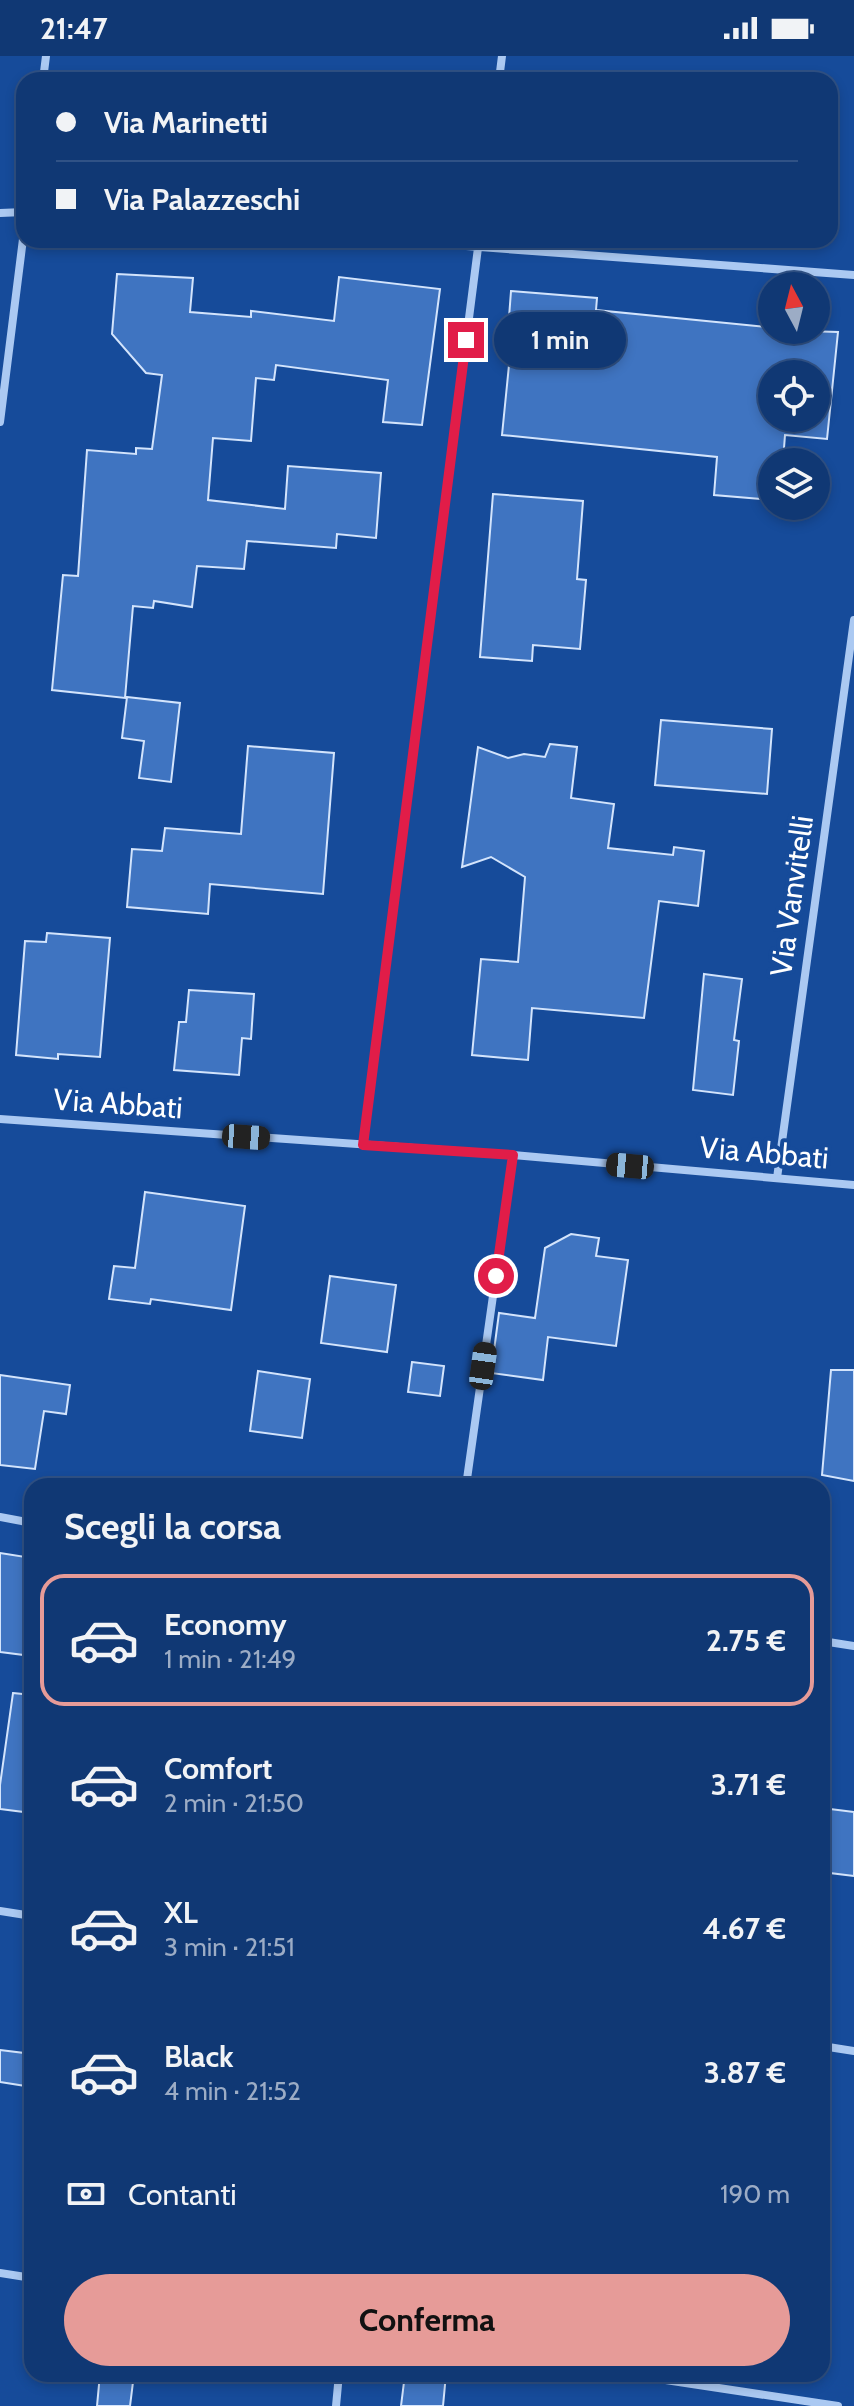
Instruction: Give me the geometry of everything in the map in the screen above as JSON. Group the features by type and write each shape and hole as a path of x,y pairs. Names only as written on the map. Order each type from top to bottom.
{"street":[{"path":"0,422 22,248"},
{"path":"363,1145 478,248"},
{"path":"527,248 854,275"},
{"name":"Via Vanvitelli","path":"777,1178 854,620"},
{"name":"Via Abbati","path":"0,1119 513,1155 854,1185"},
{"path":"467,1478 513,1155"},
{"path":"0,1517 24,1522"},
{"path":"830,1642 854,1646"},
{"path":"0,1911 24,1915"},
{"path":"830,2047 854,2051"},
{"path":"0,2273 24,2277"},
{"path":"336,2406 338,2382"},
{"path":"679,2382 838,2406"}],"building":[{"path":"117,274 193,278 190,312 251,317 251,311 334,321 339,277 440,289 422,425 383,422 388,380 276,365 274,380 256,378 251,441 213,438 208,500 285,509 288,466 381,473 376,538 337,534 336,548 247,541 244,569 197,566 192,607 154,601 153,608 133,606 125,698 52,690 63,575 78,576 87,450 136,454 136,448 152,449 162,375 146,373 112,334"},
{"path":"511,291 597,298 596,310 758,326 758,344 830,344 830,332 838,332 830,410 830,360 758,360 758,432 828,432 827,439 785,435 784,448 758,448 758,499 714,495 717,457 502,435 511,345 507,344"},
{"path":"493,494 583,501 577,579 586,580 580,649 533,645 532,661 480,657"},
{"path":"127,697 180,703 171,782 139,778 144,741 122,738"},
{"path":"661,720 772,729 767,794 655,785"},
{"path":"550,744 577,747 571,798 614,804 608,848 673,855 674,847 704,851 698,906 659,901 644,1018 532,1008 528,1060 472,1055 481,959 518,962 525,877 491,857 462,867 478,747 508,758 524,754 545,757"},
{"path":"248,746 334,753 323,894 210,884 208,914 127,907 132,849 162,851 165,828 241,834"},
{"path":"47,933 110,938 100,1057 58,1054 58,1059 16,1055 25,941 46,942"},
{"path":"704,974 742,979 734,1040 739,1041 733,1095 693,1090"},
{"path":"189,990 254,994 251,1039 242,1038 239,1075 174,1070 179,1022 186,1022"},
{"path":"145,1192 245,1206 231,1310 151,1299 150,1304 109,1299 114,1266 135,1268"},
{"path":"571,1234 599,1238 596,1256 628,1260 616,1346 548,1337 543,1380 491,1373 499,1313 535,1318 545,1248"},
{"path":"330,1276 396,1285 387,1352 321,1343"},
{"path":"412,1362 444,1366 440,1396 408,1392"},
{"path":"831,1370 854,1370 854,1481 822,1475"},
{"path":"258,1371 310,1379 302,1438 250,1431"},
{"path":"0,1375 70,1385 66,1414 44,1411 35,1469 0,1465"},
{"path":"0,1553 24,1557 24,1655 0,1652"},
{"path":"13,1693 24,1694 24,1812 0,1809 0,1785"},
{"path":"830,1809 854,1812 854,1876 830,1873"},
{"path":"0,2050 24,2053 24,2086 0,2082"},
{"path":"99,2382 133,2382 130,2406 97,2406"},
{"path":"404,2382 445,2382 443,2406 401,2406"}],"route":[{"path":"466,340 363,1145 513,1155 496,1276"}]}
